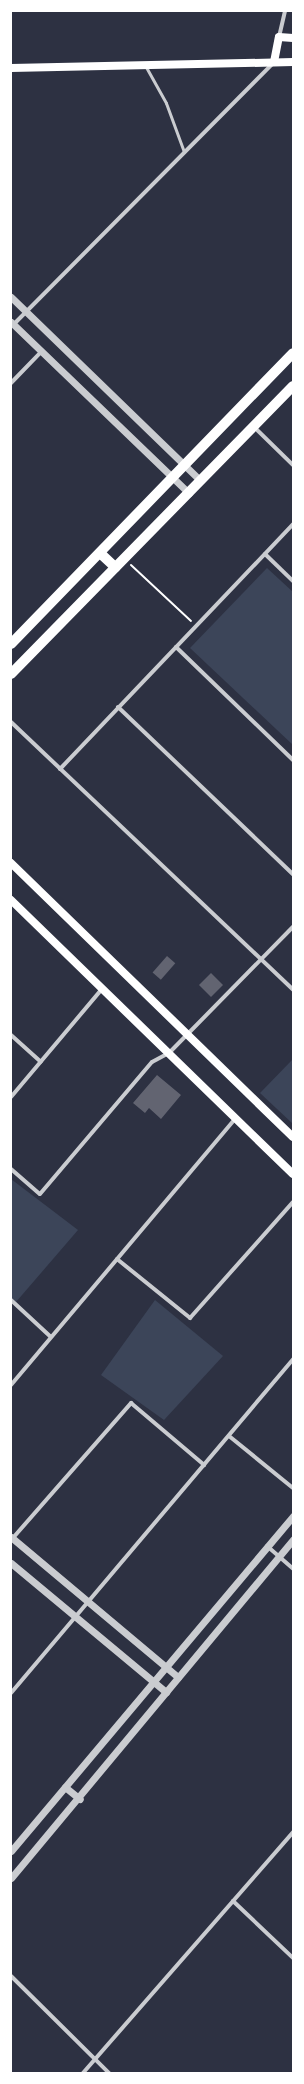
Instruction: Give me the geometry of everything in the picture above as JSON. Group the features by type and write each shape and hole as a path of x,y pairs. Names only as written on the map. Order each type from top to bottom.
{"main road":[{"path":"274,62 279,38 293,38"},
{"path":"11,68 293,62"},
{"path":"11,644 293,353"},
{"path":"11,674 293,386"},
{"path":"100,552 115,567"},
{"path":"11,863 293,1137"},
{"path":"11,900 293,1174"}],"street":[{"path":"279,38 285,11"},
{"path":"188,493 12,323 26,311 274,62"},
{"path":"11,297 184,466 201,480"},
{"path":"11,384 42,351"},
{"path":"253,426 293,465"},
{"path":"60,769 293,524"},
{"path":"264,554 293,582"},
{"path":"176,647 293,760"},
{"path":"118,708 293,874"},
{"path":"11,722 293,990"},
{"path":"11,1169 40,1194 152,1062 169,1053 293,927"},
{"path":"11,1097 102,989"},
{"path":"11,1035 41,1062"},
{"path":"11,1385 236,1118"},
{"path":"117,1259 190,1318 293,1202"},
{"path":"11,1300 51,1337"},
{"path":"11,1692 89,1602 293,1359"},
{"path":"178,1677 12,1539 131,1403 204,1465"},
{"path":"229,1436 293,1488"},
{"path":"11,1851 165,1666 293,1516"},
{"path":"11,1878 80,1799 178,1677 293,1539"},
{"path":"267,1546 293,1569"},
{"path":"11,1563 166,1692"},
{"path":"65,1787 80,1799"},
{"path":"83,2073 96,2060 293,1832"},
{"path":"233,1901 293,1958"},
{"path":"11,1976 109,2073"}],"lane":[{"path":"146,65 166,103 184,152"}],"path":[{"path":"124,558 196,626"}],"shaded area":[{"path":"267,568 293,592 293,745 190,648"},
{"path":"293,1059 293,1124 260,1093"},
{"path":"11,1179 78,1230 16,1302 11,1297"},
{"path":"155,1300 223,1356 164,1420 101,1375"}],"building":[{"path":"167,956 175,963 161,980 153,973"},
{"path":"211,973 223,985 211,997 199,985"},
{"path":"157,1075 181,1095 161,1119 149,1108 145,1113 133,1103"}]}
